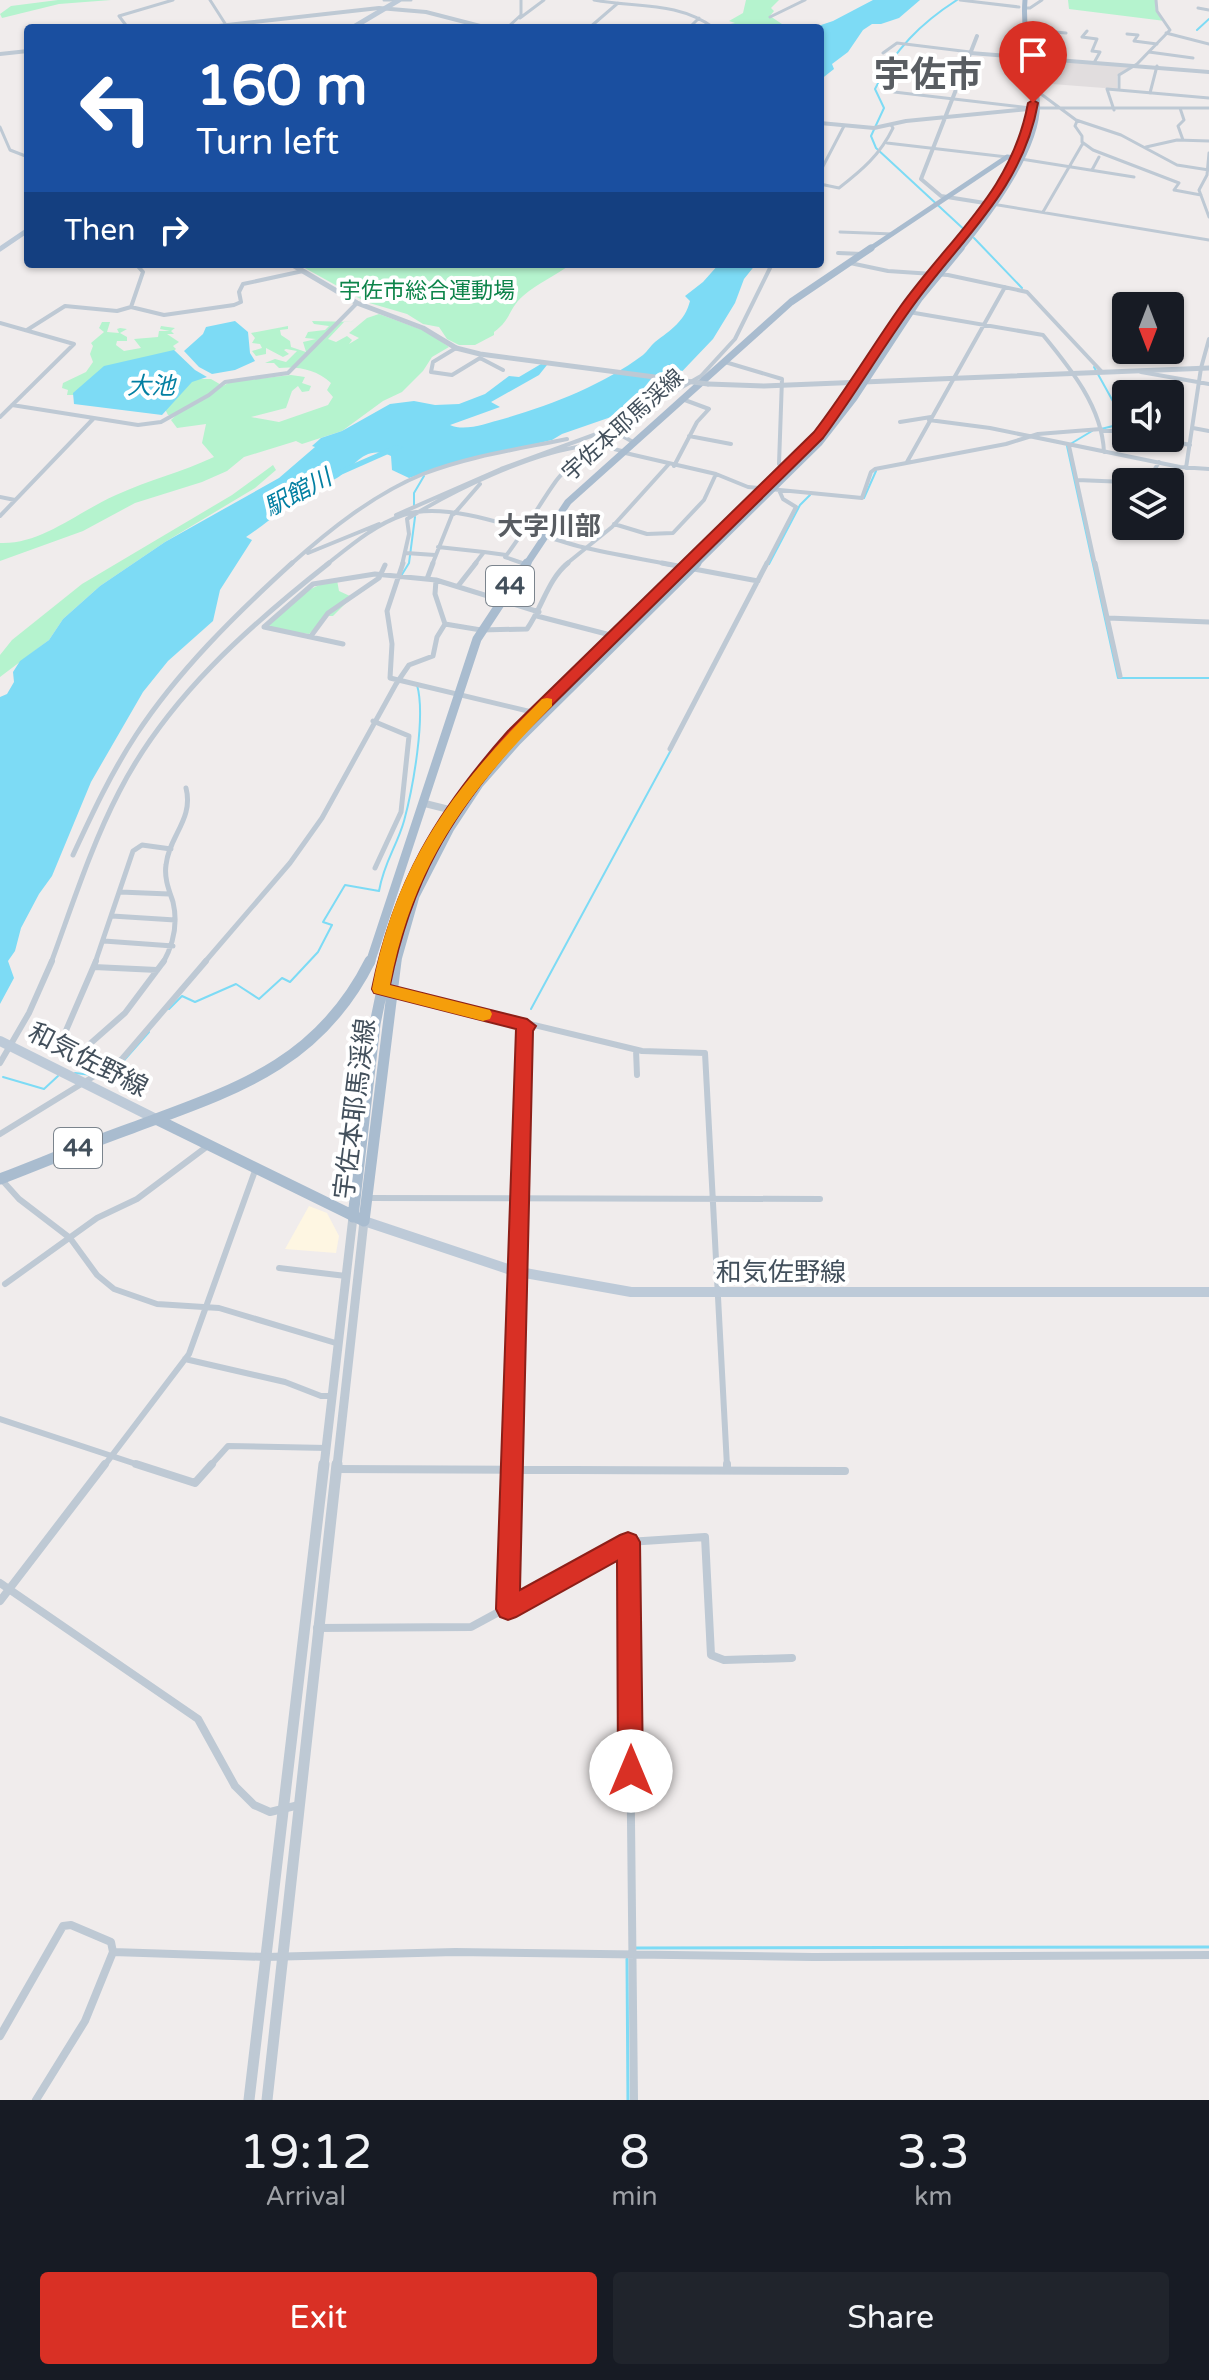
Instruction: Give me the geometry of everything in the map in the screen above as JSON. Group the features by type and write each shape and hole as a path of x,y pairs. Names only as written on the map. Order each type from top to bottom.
{"main road":[{"path":"359,24 398,0"},
{"name":"宇佐本耶馬渓線","path":"1022,4 1033,108"},
{"name":"宇佐本耶馬渓線","path":"455,811 517,741 619,637 773,489 861,382 936,274 982,225 1029,131 1037,91 1018,25 1022,4"},
{"name":"宇佐本耶馬渓線","path":"0,1179 240,1088 277,1067 331,1022 359,985 374,952 481,630 571,497 797,297 949,196 1015,158"},
{"name":"宇佐本耶馬渓線","path":"861,382 897,320 993,204"},
{"path":"0,249 24,233"},
{"name":"宇佐本耶馬渓線","path":"358,1219 366,1198 391,941 408,893 433,840 491,759 619,637"},
{"name":"宇佐本耶馬渓線","path":"359,985 386,990"},
{"name":"宇佐本耶馬渓線","path":"358,1219 386,990"},
{"name":"和気佐野線","path":"7,1044 156,1119"},
{"name":"宇佐本耶馬渓線","path":"156,1119 358,1219"},
{"name":"和気佐野線","path":"358,1219 472,1262 517,1275 623,1292 1209,1292"}],"street":[{"path":"125,24 119,16 173,0"},
{"path":"210,0 225,24"},
{"path":"384,0 411,0"},
{"path":"517,20 522,12 521,0"},
{"path":"512,24 544,0"},
{"path":"594,0 665,9 699,18 708,24"},
{"path":"770,17 805,0"},
{"path":"960,0 1022,4 1030,8 1042,0"},
{"path":"1154,49 1170,28 1157,11 1156,0"},
{"path":"665,9 667,2"},
{"path":"594,24 618,3"},
{"path":"234,24 348,9 385,8 433,13 473,24"},
{"path":"1198,8 1209,10"},
{"path":"693,24 699,18"},
{"path":"1024,29 1066,33"},
{"path":"1087,31 1082,37 1097,39 1092,51 1100,52 1095,61"},
{"path":"1166,33 1188,37 1195,33"},
{"path":"1127,34 1138,35 1134,41 1157,44"},
{"path":"979,36 921,179 935,193 1209,240"},
{"path":"1188,37 1186,40 1209,44"},
{"path":"883,53 897,43 1027,59 1095,61 1209,72"},
{"path":"1119,90 1119,75 1137,64 1147,52 1154,49 1177,52"},
{"path":"0,54 24,51"},
{"path":"1147,52 1193,58"},
{"path":"1150,93 1157,66"},
{"path":"1114,110 1107,89 1209,98"},
{"path":"1037,91 1077,121 1115,133 1179,165 1208,170"},
{"path":"894,92 1066,110 1209,108"},
{"path":"824,124 870,128 1033,108"},
{"path":"1180,108 1184,120 1178,126 1183,140"},
{"path":"1077,121 1075,126 1083,143 1094,151 1179,183 1174,190 1201,195"},
{"path":"824,185 840,187 878,158 893,128 891,125"},
{"path":"824,164 844,126"},
{"path":"0,127 10,151 24,156"},
{"path":"1146,147 1183,140 1209,141"},
{"path":"887,143 1015,158 1134,177"},
{"path":"1043,212 1083,143"},
{"path":"1209,153 1208,177 1200,186 1209,217"},
{"path":"1092,170 1099,157"},
{"path":"1115,174 1120,165"},
{"path":"1130,183 1142,169"},
{"path":"1200,186 1209,187"},
{"path":"840,232 893,234"},
{"path":"838,253 864,254"},
{"path":"850,263 888,271 936,274 1027,292 1102,372"},
{"path":"131,307 143,272 140,268"},
{"path":"298,268 357,303 418,325 456,348 480,354 708,384 782,385 1209,368"},
{"path":"0,1063 7,1044 44,986 91,855 130,772 149,744 219,660 252,626 317,572 410,507 610,429 701,376 735,339 770,268"},
{"path":"27,330 64,306 117,311 131,307 164,315 234,305 241,302 239,292 243,284 303,271"},
{"path":"907,463 1005,287"},
{"path":"12,405 154,424 209,395 225,382 288,373 357,303"},
{"path":"909,312 1043,334 1075,373 1102,430 1104,452"},
{"path":"0,323 74,344 0,417"},
{"path":"735,339 738,350"},
{"path":"1186,468 1201,368 1209,339"},
{"path":"456,348 433,362 431,372 452,375 480,358 503,370"},
{"path":"725,362 782,379 779,464 789,470"},
{"path":"1134,370 1209,384"},
{"path":"445,624 481,630 522,630 538,614 558,571 614,524 687,446 693,424 709,409 682,399"},
{"path":"0,516 94,418"},
{"path":"900,422 930,418 1186,468 1209,469"},
{"path":"1193,428 1209,431"},
{"path":"610,429 633,442"},
{"path":"302,557 479,484 585,446 716,474 748,487 862,498 872,470 1006,444 1027,436 1112,430"},
{"path":"689,436 731,444"},
{"path":"73,855 97,802 154,710 228,626 302,557 404,482 464,463 567,439"},
{"path":"1184,445 1190,445"},
{"path":"506,555 557,480 580,457 585,446"},
{"path":"687,446 695,448"},
{"path":"1069,446 1120,676"},
{"path":"1117,463 1119,453"},
{"path":"1156,468 1159,462"},
{"path":"614,524 650,534 673,533 704,500 716,474"},
{"path":"1077,480 1112,481"},
{"path":"427,579 453,514 480,487 479,484"},
{"path":"670,749 796,507 773,489"},
{"path":"0,497 15,500"},
{"path":"536,713 393,681 389,673 392,644 386,617 406,553 409,537 407,519 419,511 453,514 585,548 758,581"},
{"path":"338,528 355,533"},
{"path":"438,547 506,555"},
{"path":"458,586 484,552"},
{"path":"406,553 435,555"},
{"path":"506,555 506,559 525,564"},
{"path":"311,636 328,613 382,574 385,565"},
{"path":"317,572 341,578"},
{"path":"343,644 264,627 310,585 382,574 436,580 619,637"},
{"path":"436,580 435,594 445,624"},
{"path":"1108,618 1209,622"},
{"path":"0,1134 106,1072 122,1059 278,879 322,818 373,721 409,665 433,656 437,637 445,624"},
{"path":"373,721 407,734 409,741 401,808 394,833 375,868"},
{"path":"75,1057 124,1014 173,946 175,920 166,863 191,810 186,788"},
{"path":"423,803 455,811"},
{"path":"106,1072 58,1049 104,941 135,848 142,845 171,849"},
{"path":"120,892 169,894"},
{"path":"112,916 175,920"},
{"path":"104,941 173,946"},
{"path":"94,967 157,970"},
{"path":"386,990 636,1050 705,1053 727,1470"},
{"path":"508,1609 524,1030 527,1026"},
{"path":"636,1050 637,1075"},
{"path":"5,1284 97,1218 137,1199 209,1145"},
{"path":"0,1601 185,1359 207,1307 256,1168"},
{"path":"0,1179 19,1199 70,1238 97,1275 114,1289 157,1304 207,1307 265,1320 339,1344"},
{"path":"366,1198 820,1199"},
{"path":"267,2100 319,1628 330,1469 327,1448 346,1276 358,1219"},
{"path":"249,2100 306,1628 330,1469 358,1219"},
{"path":"279,1268 346,1276"},
{"path":"185,1359 285,1382 321,1396 333,1396"},
{"path":"0,1419 195,1483 228,1446 327,1448"},
{"path":"330,1469 845,1471"},
{"path":"306,1628 463,1629 508,1609 628,1542 705,1537 711,1655 724,1660 792,1658"},
{"path":"628,1542 634,2100"},
{"path":"0,1583 198,1719 235,1786 254,1805 270,1812 299,1805"},
{"path":"0,2036 63,1926 104,1936 113,1945 113,1952 85,2021 36,2100"},
{"path":"113,1952 266,1957 455,1952 1209,1955"}],"shaded area":[{"path":"1053,62 1131,66 1117,76 1117,89 1052,84"},
{"path":"309,1206 327,1213 339,1236 336,1253 285,1249"}],"green space":[{"path":"58,0 111,0 59,4 2,18 0,14 11,6"},
{"path":"746,0 779,0 771,8 774,11 770,16 782,24 730,24 735,23 729,21 743,13"},
{"path":"1068,0 1155,0 1156,10 1165,21 1069,9"},
{"name":"宇佐市総合運動場","path":"305,268 565,268 523,296 494,335 475,345 459,345 447,339 439,327 366,302"},
{"path":"379,314 428,332 449,347 432,357 402,392 383,401 342,431 244,457 227,471 202,482 135,503 83,531 0,561 0,543 30,539 45,533 116,495 214,457 202,443 206,424 177,428 171,420 176,415 168,415 165,409 193,379 211,379 223,386 230,382 291,375 305,377 302,383 311,386 309,391 302,392 298,386 292,391 286,408 251,417 279,422 328,405 333,397 327,390 331,383 319,374 265,363 275,359 286,362 297,351 286,349 289,354 283,357 266,348 266,354 256,356 252,351 262,348 260,344 252,343 255,338 251,333 288,326 288,329 280,330 281,335 290,341 291,347 306,352 303,342 316,339 305,338 308,332 325,330 329,326 312,321 355,322 344,322 328,339 336,342 347,336 352,340 349,344 359,338 349,333 367,318"},
{"path":"102,322 110,322 107,332 119,333 117,329 127,329 120,333 127,337 127,341 117,341 116,345 124,351 141,348 134,339 158,337 159,331 170,331 160,329 161,326 175,328 171,331 174,334 167,334 179,342 173,346 176,349 171,353 75,395 67,395 68,390 62,388 63,383 86,372 93,362 91,343 104,332 99,328"},
{"path":"273,465 276,470 255,488 165,542 100,586 63,619 49,640 0,677 0,655 12,640 82,584 232,495"},
{"path":"337,580 339,591 352,597 309,634 267,628 298,597"}],"water":[{"path":"873,0 920,0 899,18 872,24 863,30 848,52 832,64 834,69 824,77 824,24"},
{"path":"715,268 753,268 713,339 671,383 611,417 552,440 452,464 409,478 392,470 391,456 382,453 367,455 246,537 252,540 220,590 213,621 168,661 143,692 91,782 52,876 21,928 15,951 8,961 14,978 0,1004 0,697 7,694 14,682 13,672 20,661 49,640 63,619 100,586 165,542 279,478 321,438 342,431 390,404 414,401 435,405 459,404 485,394 509,376 519,377 541,364 547,365 539,375 491,402 500,407 450,425 462,428 483,425 576,393 611,376 645,353 681,320 690,301 685,296"},
{"path":"235,321 248,332 250,353 255,361 235,370 212,374 199,367 184,351 203,334 206,327"},
{"name":"大池","path":"174,350 207,377 192,382 162,415 74,404 73,393 104,366"}],"waterway":[{"path":"957,0 910,38 891,62 875,89 884,108 871,136 876,148 969,234"},
{"path":"1197,30 1209,19"},
{"path":"974,238 1022,288"},
{"path":"1094,367 1125,423 1101,429"},
{"path":"1092,431 1067,446 1118,678 1209,678"},
{"name":"駅館川","path":"330,476 399,447"},
{"path":"864,498 876,471"},
{"path":"414,507 414,493 424,476"},
{"path":"769,564 800,505 810,495"},
{"path":"401,576 409,563 415,517"},
{"path":"169,1009 182,996 195,1002 236,984 259,999 282,978 290,982 318,952 332,925 323,922 345,885 379,891 404,821 411,790 419,733 417,685"},
{"path":"531,1009 671,750"},
{"path":"99,1076 119,1066 149,1032"},
{"path":"75,1073 92,1075"},
{"path":"3,1077 44,1089 58,1076"},
{"path":"634,1948 1209,1947"},
{"path":"627,1959 628,2100"}],"slow traffic":[{"path":"483,1014 380,989 385,964 411,884 446,818 491,759 547,702"}],"district":[{"name":"宇佐市","path":"928,75"},
{"name":"大字川部","path":"549,526"}],"route":[{"path":"631,1771 628,1542 508,1609 524,1030 527,1026 380,989 388,952 417,870 456,803 514,735 794,461 837,412 906,307 991,204 1027,137 1033,103"}]}
